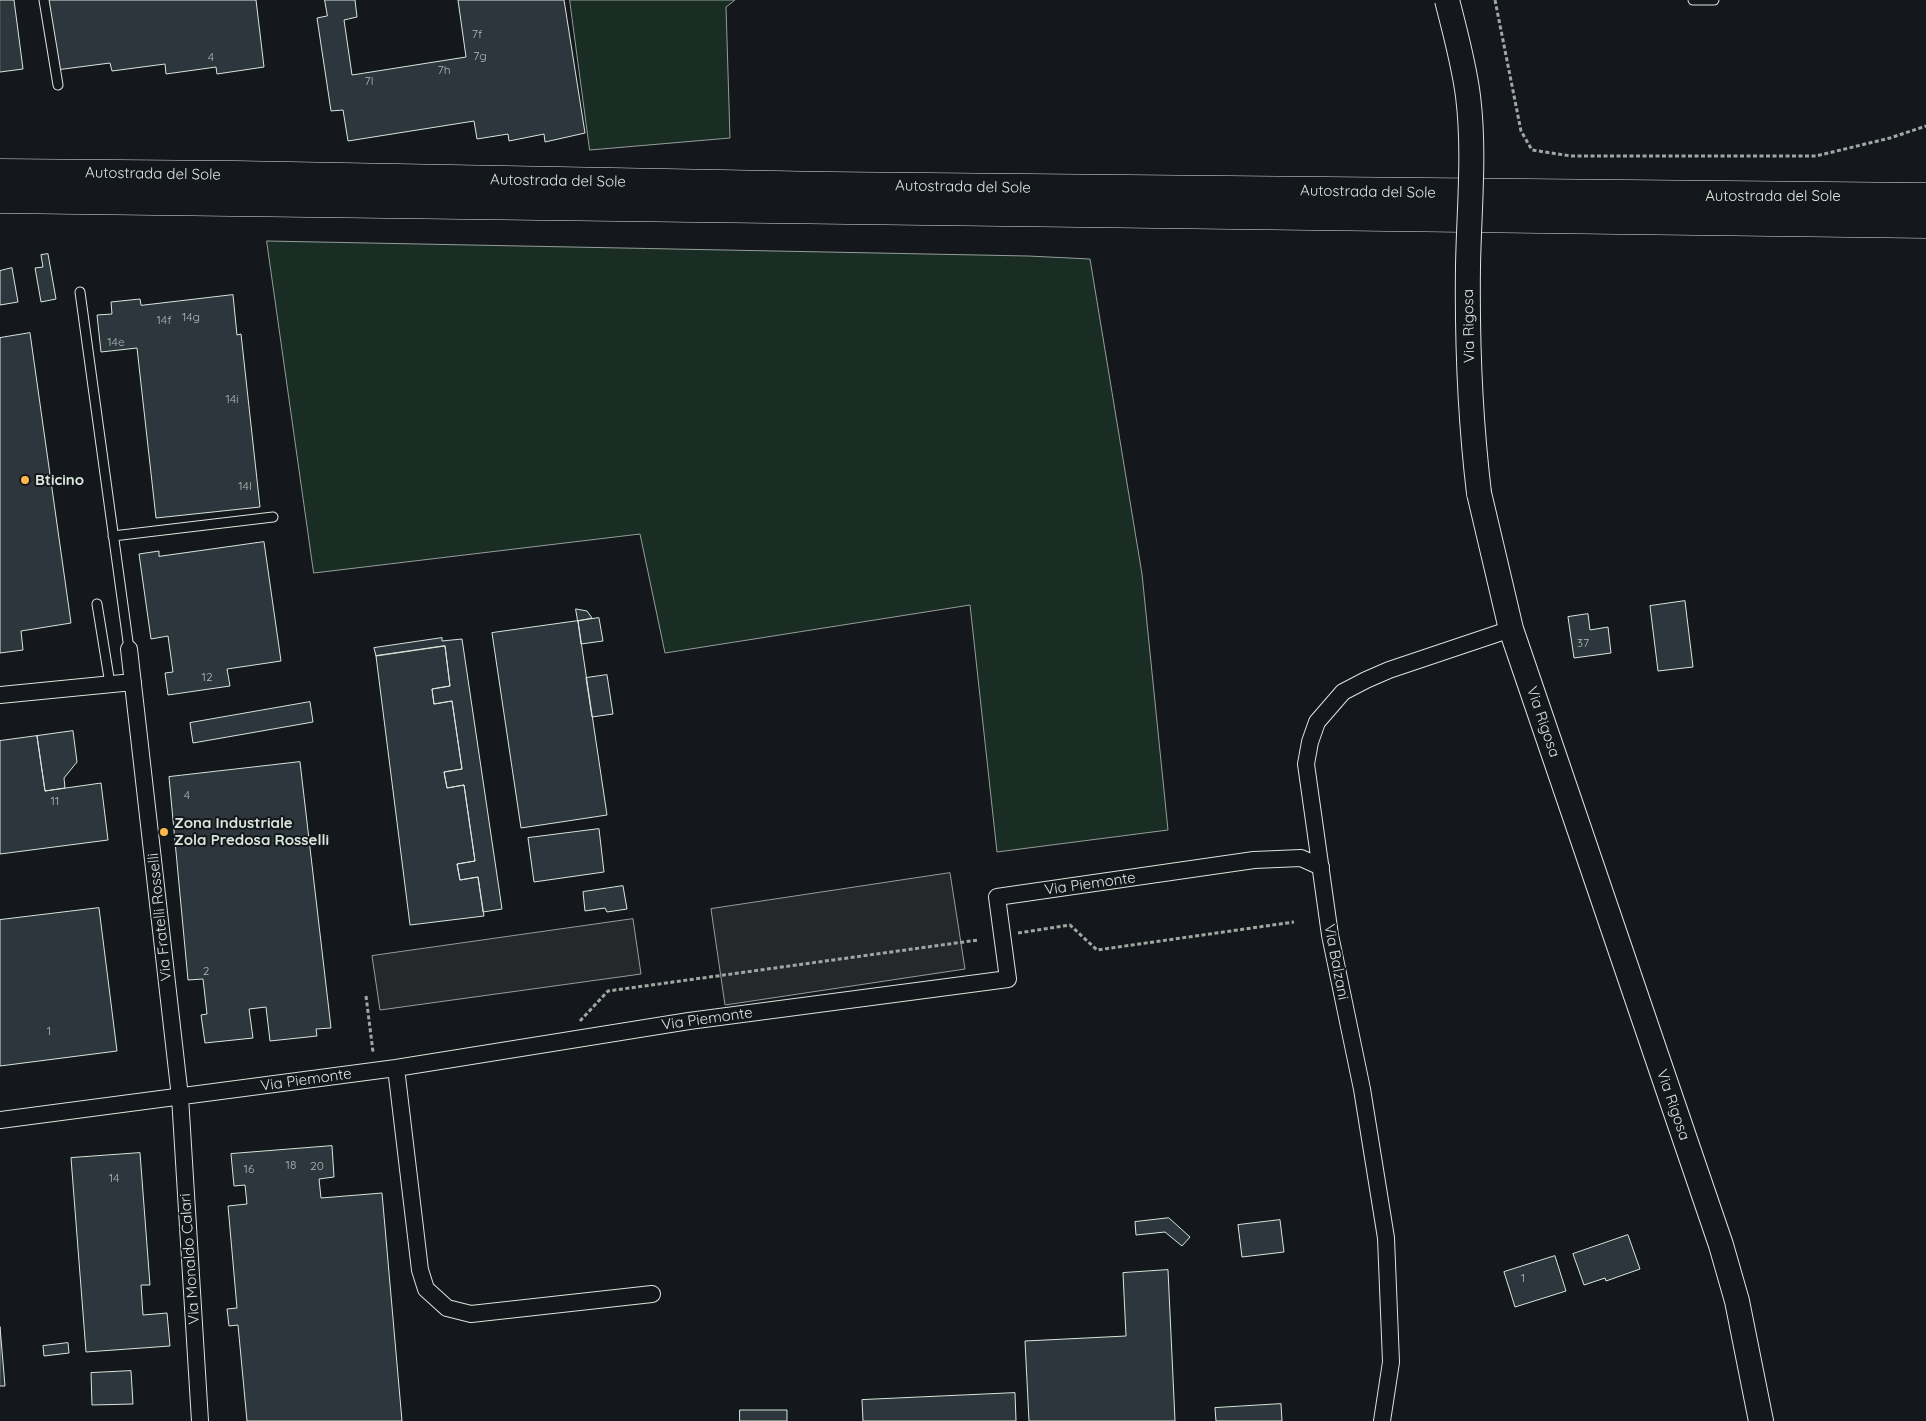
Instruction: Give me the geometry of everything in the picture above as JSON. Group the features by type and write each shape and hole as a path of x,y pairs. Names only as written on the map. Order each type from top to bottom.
{"highway":[{"name":"Autostrada del Sole","path":"0,173 236,175 858,186 1926,197"},
{"name":"Autostrada del Sole","path":"0,199 1926,224"}],"main road":[{"name":"Via Rigosa","path":"1447,0 1458,44 1469,105 1471,140 1468,270 1469,380 1472,434 1479,493 1511,629 1720,1245 1737,1301 1761,1421"}],"street":[{"name":"Via Balzani","path":"1382,1421 1391,1362 1386,1238 1362,1089 1330,935 1306,764 1310,742 1318,722 1331,704 1343,692 1366,680 1511,629"},
{"name":"Via Fratelli Rosselli","path":"129,649 180,1097"},
{"path":"0,695 133,682"},
{"name":"Via Piemonte","path":"0,1120 396,1068 689,1021 1008,979 997,897 1254,860 1301,858 1321,867"},
{"path":"396,1068 420,1270 426,1288 447,1308 471,1314 652,1294"},
{"name":"Via Monaldo Calari","path":"180,1097 200,1421"}],"lane":[{"path":"44,0 58,85"},
{"path":"1693,0 1714,0"},
{"path":"80,292 129,649"},
{"path":"114,536 273,517"},
{"path":"97,604 110,684"}],"path":[{"path":"1495,0 1521,131 1532,150 1571,156 1816,156 1890,138 1926,126"},
{"path":"1015,934 1070,925 1097,950 1294,922"},
{"path":"571,1023 581,1021 608,992 978,940"},
{"path":"366,996 373,1052 382,1051"}],"green space":[{"path":"570,0 735,0 726,7 730,138 590,150"},
{"path":"267,241 1028,256 1090,259 1142,574 1168,830 997,852 970,605 665,653 640,534 314,573"}],"shaded area":[{"path":"950,873 965,969 725,1005 711,909"},
{"path":"633,919 641,974 380,1010 372,956"}],"building":[{"path":"0,0 14,0 23,69 0,72"},
{"path":"46,0 256,0 264,67 217,74 216,67 166,74 165,64 112,71 110,63 56,70"},
{"path":"325,0 355,0 357,17 344,20 352,75 466,57 458,0 564,0 585,133 545,142 544,134 509,141 508,134 477,139 474,121 348,141 343,110 331,111 317,18 327,16"},
{"path":"48,254 56,299 41,302 35,268 43,267 41,255"},
{"path":"12,268 18,302 0,305 0,271"},
{"path":"233,295 237,335 241,334 260,507 156,518 137,348 101,352 97,315 112,314 111,302 140,299 141,305"},
{"name":"Bticino","path":"30,333 71,623 21,631 23,650 0,653 0,338"},
{"path":"264,542 281,661 227,669 230,686 168,695 165,673 173,672 168,636 151,639 139,554 159,551 159,556"},
{"path":"1685,601 1693,667 1658,671 1650,606"},
{"path":"576,609 587,611 592,618 578,621"},
{"path":"1588,614 1590,630 1608,627 1611,653 1574,658 1568,617"},
{"path":"599,618 603,641 581,644 578,621"},
{"path":"578,621 607,815 521,828 492,633"},
{"path":"442,638 442,641 462,639 502,909 483,912 478,877 460,880 457,864 475,861 464,785 447,788 444,772 462,769 452,701 434,704 432,689 450,686 445,646 376,656 374,648"},
{"path":"445,646 450,686 432,689 434,704 452,701 462,769 444,772 447,788 464,785 475,861 457,864 460,880 478,877 484,916 410,925 376,656"},
{"path":"607,675 613,714 592,717 586,678"},
{"path":"310,702 313,722 193,743 190,723"},
{"path":"73,731 77,762 64,778 65,788 45,791 37,736"},
{"path":"37,736 45,791 101,783 108,840 0,854 0,741"},
{"path":"300,762 331,1028 316,1029 317,1036 270,1041 266,1007 249,1009 253,1038 205,1043 201,1015 207,1014 203,979 188,980 169,777"},
{"path":"599,829 604,872 534,882 528,838"},
{"path":"623,886 627,909 607,912 605,908 585,911 583,892"},
{"path":"99,908 117,1051 0,1066 0,920"},
{"path":"332,1146 334,1177 319,1179 321,1198 382,1193 402,1421 247,1421 238,1325 229,1326 227,1309 237,1308 228,1206 247,1204 245,1185 234,1186 231,1154"},
{"path":"140,1153 150,1285 141,1285 143,1315 167,1313 170,1346 86,1352 71,1158"},
{"path":"1169,1218 1190,1237 1182,1246 1165,1232 1136,1235 1135,1222"},
{"path":"1280,1220 1284,1252 1242,1257 1238,1225"},
{"path":"1628,1235 1640,1269 1606,1281 1605,1278 1584,1285 1573,1254"},
{"path":"1555,1256 1566,1291 1515,1307 1504,1272"},
{"path":"1168,1270 1175,1421 1029,1421 1025,1341 1126,1336 1123,1273"},
{"path":"0,1327 5,1386 0,1386"},
{"path":"68,1343 69,1353 44,1356 43,1346"},
{"path":"131,1371 133,1404 92,1405 91,1373"},
{"path":"1015,1393 1016,1421 863,1421 862,1400"},
{"path":"1281,1404 1282,1421 1216,1421 1215,1408"},
{"path":"740,1410 787,1410 787,1421 740,1421"}],"place":[{"name":"Bticino","path":"25,480"},
{"name":"Zona Industriale Zola Predosa Rosselli","path":"164,832"}]}
